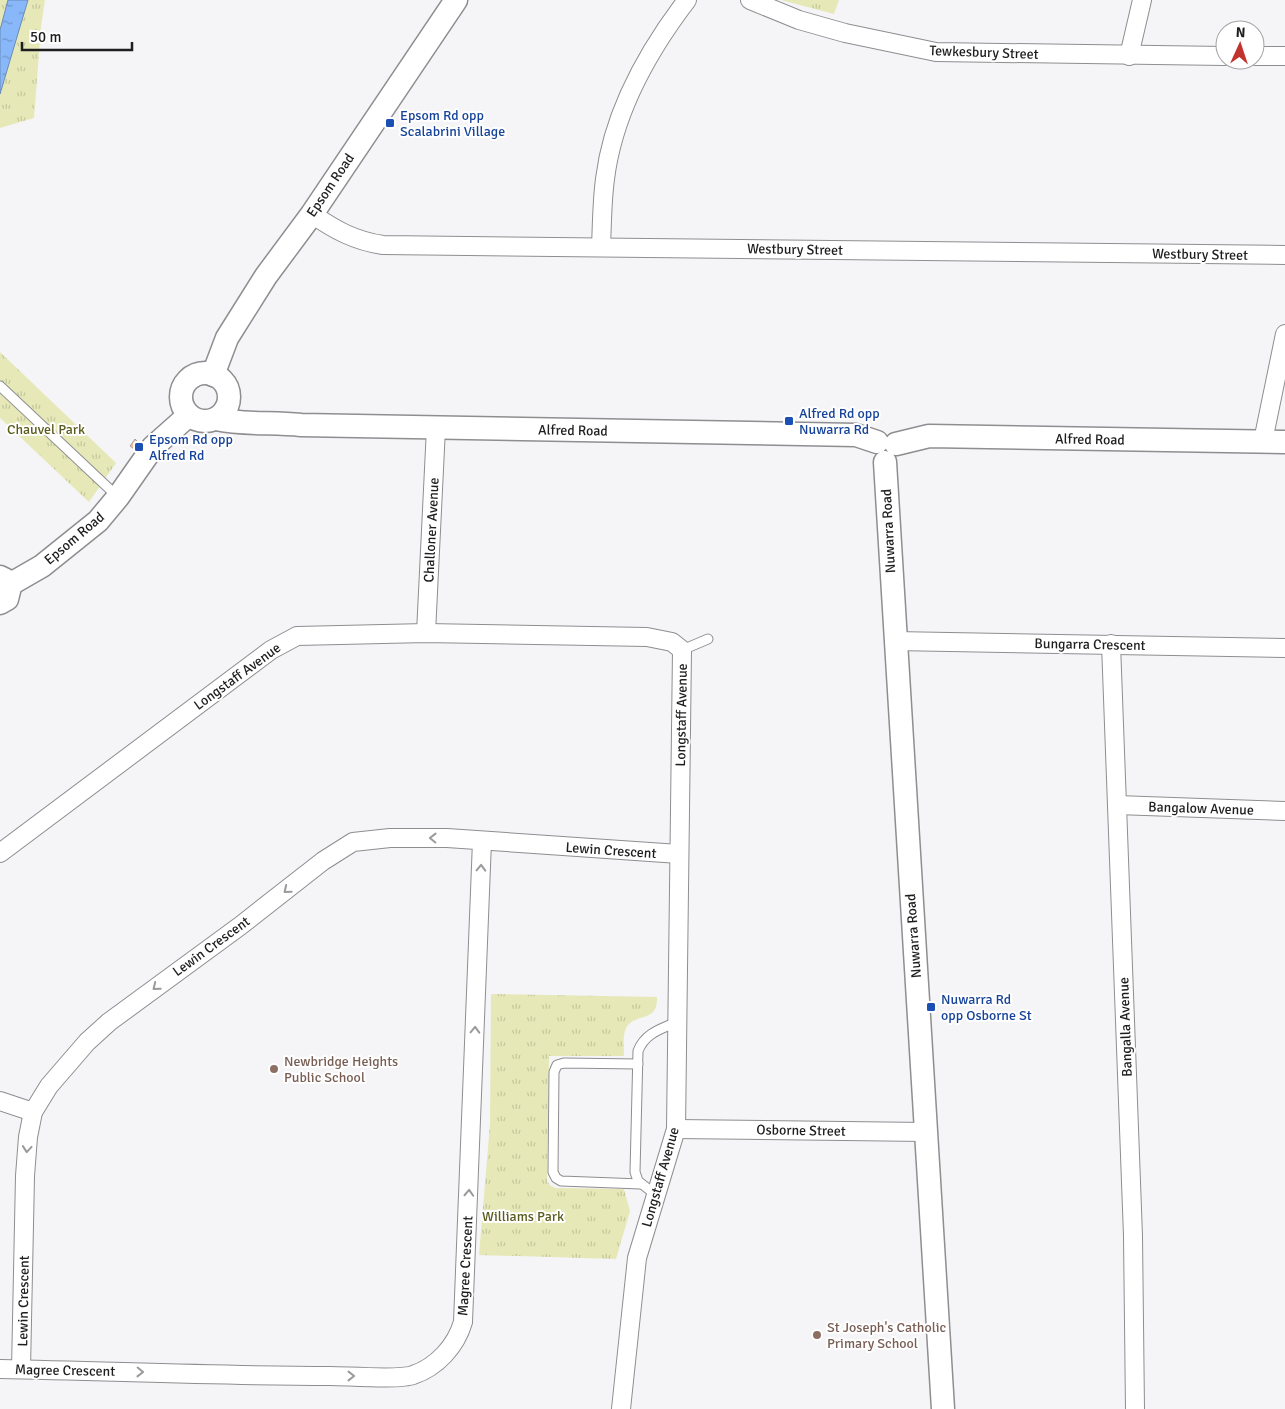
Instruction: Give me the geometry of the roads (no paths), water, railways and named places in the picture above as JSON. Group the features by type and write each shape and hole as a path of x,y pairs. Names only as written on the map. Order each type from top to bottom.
{"street":[{"name":"Epsom Road","path":"220,382 227,338 266,276 312,214 456,0"},
{"path":"601,247 605,178 617,130 645,63 687,0"},
{"name":"Tewkesbury Street","path":"750,0 817,25 936,52 1215,56"},
{"path":"1129,56 1142,0"},
{"path":"1265,56 1285,56"},
{"name":"Westbury Street","path":"312,214 344,234 367,242 384,245 1285,254"},
{"path":"1263,441 1285,334"},
{"path":"220,382 229,403 222,414 216,419 202,421 189,414 182,402 182,395 187,382 198,374 220,382 254,413 268,422"},
{"name":"Epsom Road","path":"3,588 42,566 98,521 118,497 153,447 189,414"},
{"name":"Alfred Road","path":"216,419 251,424 268,422 436,428 856,435 886,449 929,436 1285,442"},
{"name":"Challoner Avenue","path":"426,633 436,428"},
{"name":"Nuwarra Road","path":"886,449 894,641 943,1409"},
{"name":"Longstaff Avenue","path":"0,853 271,650 297,636 426,633 647,637 672,642 682,650 676,1129 637,1258 621,1409"},
{"name":"Bungarra Crescent","path":"894,641 1285,648"},
{"name":"Bangalla Avenue","path":"1111,644 1133,1236 1135,1409"},
{"name":"Bangalow Avenue","path":"1117,805 1285,811"},
{"name":"Lewin Crescent","path":"21,1369 25,1176 28,1137 33,1112 49,1086 87,1042 109,1022 240,926 322,861 353,842 390,838 482,841 679,854"},
{"name":"Magree Crescent","path":"0,1369 302,1376 412,1376 430,1366 449,1350 459,1337 463,1322 482,841"},
{"path":"0,1101 33,1112"},
{"name":"Osborne Street","path":"676,1129 926,1132"}],"lane":[{"path":"0,386 118,497"},
{"path":"682,650 708,639"},
{"path":"656,1195 641,1184 635,1172 638,1051 642,1040 650,1034 677,1022"},
{"path":"638,1064 564,1063 557,1066 554,1072 553,1172 556,1178 562,1181 641,1184"}],"water":[{"path":"8,0 28,0 0,94 0,30"}],"place":[{"name":"Epsom Rd opp Scalabrini Village","path":"390,123"},
{"name":"Alfred Rd opp Nuwarra Rd","path":"789,421"},
{"name":"Epsom Rd opp Alfred Rd","path":"139,447"},
{"name":"Nuwarra Rd opp Osborne St","path":"931,1007"},
{"name":"Newbridge Heights Public School","path":"274,1069"},
{"name":"St Joseph's Catholic Primary School","path":"817,1335"}],"park label":[{"name":"Chauvel Park","path":"46,429"},
{"name":"Williams Park","path":"523,1216"}]}
